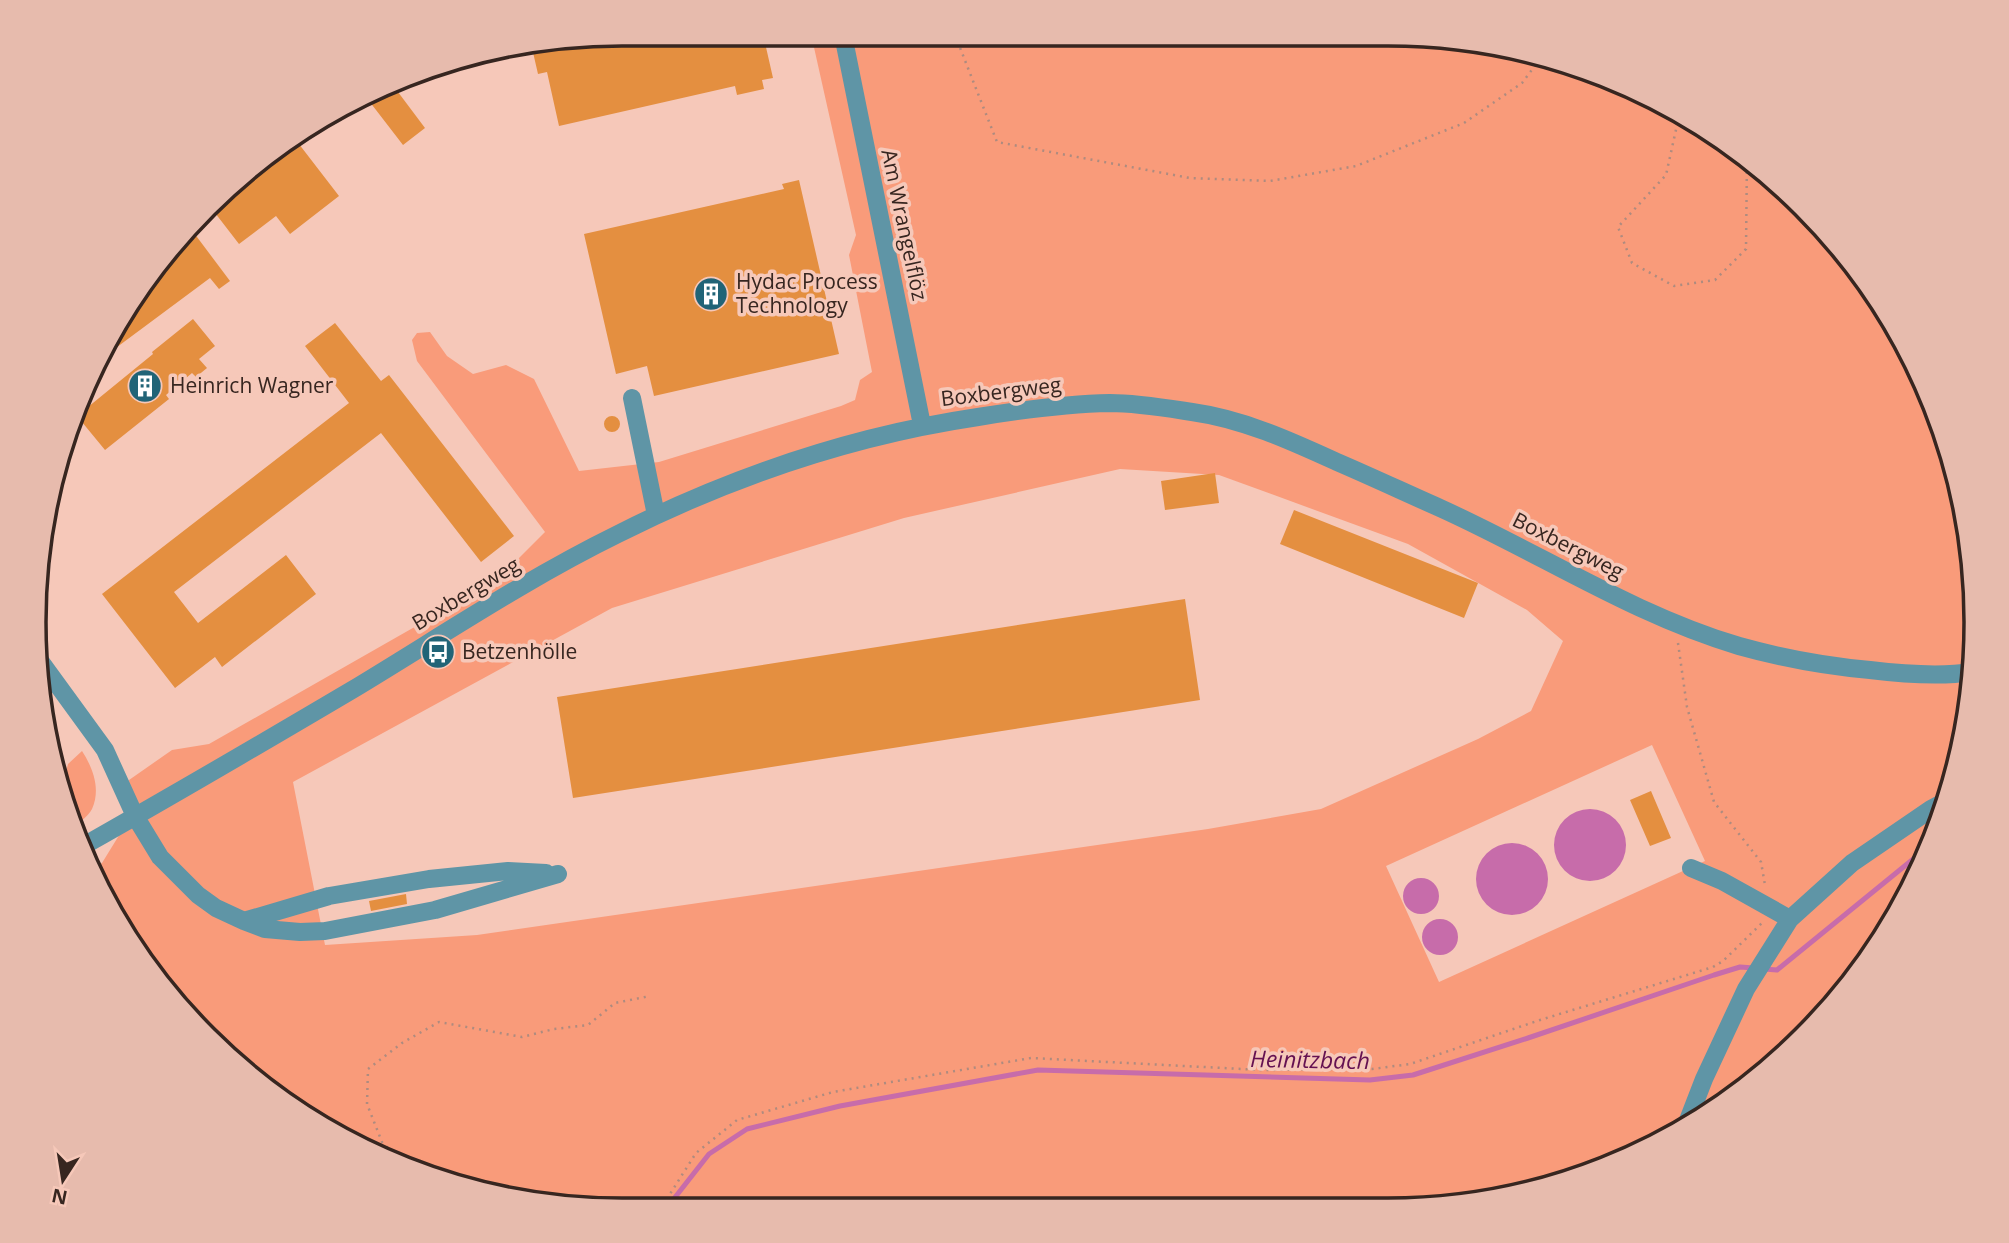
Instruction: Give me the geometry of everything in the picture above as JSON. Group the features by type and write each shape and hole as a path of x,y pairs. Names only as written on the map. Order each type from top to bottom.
{"street":[{"name":"Am Wrangelflöz","path":"845,46 922,425"},
{"path":"632,398 656,515"},
{"name":"Boxbergweg","path":"89,843 354,689 545,574 656,515 723,485 826,449 922,425 1017,411 1115,403 1197,412 1273,433 1451,513 1628,602 1735,645 1829,666 1886,672 1961,673"},
{"path":"48,671 105,750 135,816 160,857 198,895 216,908 244,921 265,929 325,931 453,905 558,874 508,871 429,879 329,896 244,921"},
{"path":"1692,1110 1746,989 1776,911 1933,808"},
{"path":"1691,868 1722,881 1776,911"}],"path":[{"path":"959,46 997,142 1190,178 1270,181 1356,166 1464,123 1522,83 1536,65"},
{"path":"1677,124 1666,176 1618,227 1632,263 1674,286 1715,280 1746,249 1747,172"},
{"path":"667,1198 696,1153 737,1120 833,1091 1031,1058 1261,1070 1372,1069 1410,1064 1540,1020 1713,967 1723,961 1776,911 1761,862 1714,802 1687,707 1675,622"},
{"path":"387,1148 382,1142 367,1104 368,1069 402,1043 439,1022 522,1037 554,1029 588,1025 615,1003 650,996"}],"shaded area":[{"path":"814,46 1388,46 1463,50 1537,65 1608,89 1676,123 1708,143 1767,188 1795,214 1821,242 1866,301 1920,401 1944,472 1952,509 1959,546 1964,622 1959,697 1952,734 1944,771 1920,842 1886,910 1866,942 1821,1001 1795,1029 1738,1078 1676,1120 1608,1154 1573,1167 1537,1178 1463,1193 1388,1198 622,1198 546,1193 472,1178 401,1154 333,1120 301,1100 242,1055 214,1029 165,972 123,910 99,864 134,811 119,787 172,750 209,744 497,580 545,532 417,361 412,340 417,333 430,332 447,356 473,374 506,365 534,379 579,471 659,462 855,400 860,380 872,372 849,255 856,235","holes":["1120,469 1219,475 1408,544 1527,610 1563,641 1531,711 1478,739 1321,809 1208,829 477,935 325,945 293,782 612,608 904,518","1652,745 1705,861 1439,982 1386,866"]},
{"path":"82,751 96,786 91,811 81,821 66,773 68,764"},
{"path":"1597,809 1616,819 1624,831 1624,859 1616,871 1604,879 1583,881 1564,871 1556,859 1554,838 1564,819 1576,811"},
{"path":"1519,843 1538,853 1546,865 1546,893 1538,905 1526,913 1505,915 1486,905 1478,893 1476,872 1486,853 1498,845"},
{"path":"1421,878 1434,883 1439,896 1434,909 1421,914 1408,909 1403,896 1408,883"},
{"path":"1440,919 1453,924 1458,937 1453,950 1440,955 1427,950 1422,937 1427,924"}],"building":[{"path":"622,46 766,46 773,78 762,80 764,89 737,95 735,86 559,126 547,72 538,74 533,52 546,50"},
{"path":"397,91 425,128 403,145 371,103"},
{"path":"299,144 339,196 290,234 276,216 239,244 215,213 242,188"},
{"name":"Hydac Process Technology","path":"799,180 839,354 654,396 647,366 616,374 584,234 784,189 782,184"},
{"path":"195,234 230,281 219,289 210,278 115,349 143,301"},
{"name":"Heinrich Wagner","path":"193,319 215,346 199,359 207,368 196,377 192,373 166,395 169,399 105,450 81,421 86,408 153,354 152,352"},
{"path":"335,323 381,381 389,375 514,536 481,562 381,433 174,592 198,623 286,555 316,594 222,667 215,657 175,688 102,594 349,403 305,346"},
{"path":"612,416 618,418 618,430 612,432 606,430 604,424 606,418"},
{"path":"1215,473 1219,503 1165,510 1161,481"},
{"path":"1294,510 1478,583 1464,618 1280,544"},
{"path":"1185,599 1200,700 573,798 557,697"},
{"path":"1651,791 1671,838 1650,846 1630,800"},
{"path":"406,894 407,904 371,911 369,901"}],"waterway":[{"name":"Heinitzbach","path":"1764,969 1777,970 1911,861"},
{"name":"Heinitzbach","path":"674,1198 709,1154 747,1129 840,1106 1038,1070 1370,1080 1413,1075 1714,975 1740,967 1754,968"}],"place":[{"name":"Hydac Process Technology","path":"711,294"},
{"name":"Heinrich Wagner","path":"145,386"},
{"name":"Betzenhölle","path":"438,652"}]}
